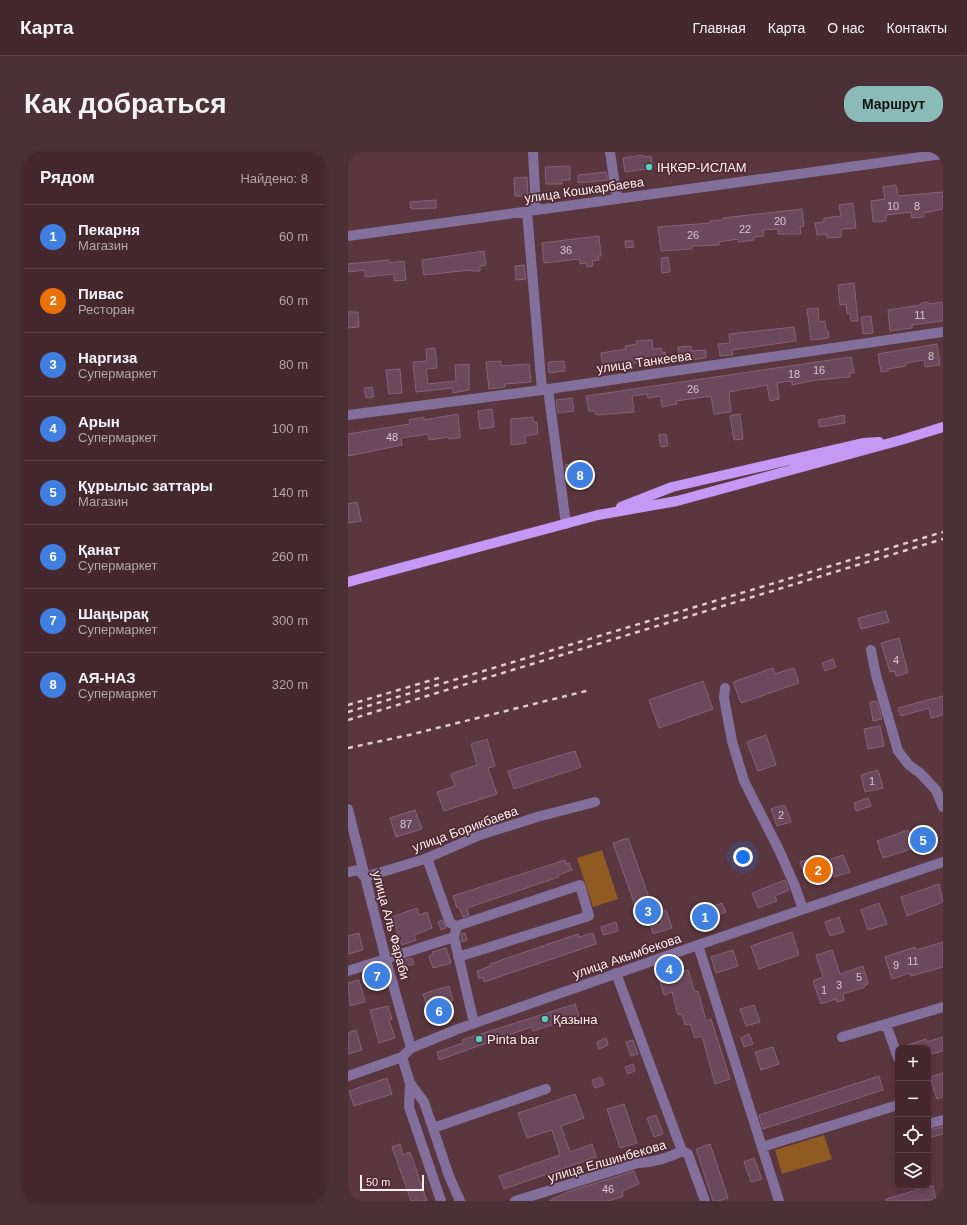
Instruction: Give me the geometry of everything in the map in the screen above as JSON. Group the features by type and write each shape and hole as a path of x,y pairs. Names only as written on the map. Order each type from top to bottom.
{"main road":[{"path":"598,515 677,501 901,440 943,427"},
{"path":"348,582 598,515 672,488 863,443 901,440"},
{"path":"672,488 669,493 670,498 677,501"}],"street":[{"path":"533,152 532,210 545,390 566,524"},
{"path":"610,152 617,199"},
{"name":"улица Кошкарбаева","path":"348,236 943,154"},
{"name":"улица Танкеева","path":"348,415 545,390 943,332"},
{"path":"871,650 876,675 898,751 909,765 920,773 936,790 943,807"},
{"path":"725,688 724,698 732,741 744,781 791,878 803,909"},
{"name":"улица Борикбаева","path":"366,877 427,858 480,835 537,817 595,802"},
{"name":"улица Аль Фараби","path":"348,808 386,960 411,1048"},
{"path":"427,858 450,923 457,926 580,886 589,916 458,957"},
{"name":"улица Акымбекова","path":"348,1076 402,1057 411,1048 474,1023 943,862"},
{"path":"348,872 358,870 366,877"},
{"path":"457,926 454,937 474,1023"},
{"path":"348,971 454,937"},
{"path":"698,945 779,1201"},
{"path":"616,973 682,1151 688,1154 705,1201"},
{"path":"842,1037 943,1007"},
{"path":"886,1024 895,1050"},
{"path":"402,1057 410,1083 424,1102 460,1201"},
{"path":"410,1083 409,1107 441,1201"},
{"path":"433,1128 546,1089"},
{"path":"762,1147 895,1106"},
{"path":"931,1123 943,1120"},
{"name":"улица Елшинбекова","path":"515,1201 638,1163 657,1162 682,1151"}],"shaded area":[{"path":"602,850 618,899 593,907 577,858"},
{"path":"824,1135 832,1159 782,1174 775,1150"}],"building":[{"path":"643,155 643,157 651,156 653,168 625,172 623,158"},
{"path":"570,166 570,180 562,180 562,184 546,184 545,167"},
{"path":"606,172 608,180 578,183 578,175"},
{"path":"527,177 528,196 515,196 514,178"},
{"path":"896,185 898,196 943,192 943,209 924,213 924,217 912,218 911,212 886,215 886,221 873,222 871,201 885,199 883,187"},
{"path":"436,200 436,208 411,209 410,202"},
{"path":"853,203 856,228 841,229 841,237 827,238 827,234 817,235 815,223 824,222 824,218 841,216 839,205"},
{"path":"802,209 804,226 800,227 801,234 778,234 778,229 763,230 764,236 754,237 754,240 738,242 738,239 719,242 719,245 692,246 692,249 661,251 658,227 710,223 710,221 723,220 723,218"},
{"path":"599,236 601,256 598,256 599,260 592,261 593,266 587,267 586,263 580,264 580,259 544,263 542,243"},
{"path":"625,241 633,241 634,247 626,248"},
{"path":"484,251 486,265 480,266 480,271 471,270 424,275 422,260"},
{"path":"668,257 670,272 662,273 661,258"},
{"path":"389,260 389,263 404,261 406,280 394,281 394,274 365,277 365,270 348,272 348,264"},
{"path":"524,265 526,279 516,280 515,266"},
{"path":"854,283 858,321 851,321 850,313 847,314 846,304 840,305 838,285"},
{"path":"928,302 928,304 943,302 943,321 912,325 912,328 890,331 888,310 921,305 921,303"},
{"path":"818,308 819,322 825,321 826,331 828,331 829,338 811,340 807,309"},
{"path":"348,312 358,312 359,327 348,328"},
{"path":"871,316 873,333 863,334 861,317"},
{"path":"794,327 796,341 732,350 733,355 720,356 718,344 730,343 729,334"},
{"path":"652,340 653,349 661,348 662,353 665,352 666,359 633,363 633,365 603,370 601,353 626,349 625,346 637,344 636,341"},
{"path":"937,344 940,365 925,367 924,360 906,363 906,366 888,369 888,371 881,372 878,354"},
{"path":"691,346 691,351 706,350 706,358 679,361 678,347"},
{"path":"435,348 437,368 426,369 428,384 456,381 455,365 469,364 469,390 453,393 453,388 416,392 413,362 427,361 426,349"},
{"path":"851,357 854,373 849,373 850,377 816,380 792,385 792,381 777,383 779,399 770,401 767,385 729,392 731,412 714,414 711,396 676,401 677,404 662,407 661,396 648,398 647,394 632,396 634,412 596,415 595,411 589,411 586,396"},
{"path":"501,361 501,366 529,364 531,382 505,384 505,387 489,389 486,362"},
{"path":"564,361 565,371 549,373 548,362"},
{"path":"400,369 402,393 389,394 386,370"},
{"path":"372,387 374,397 366,398 364,388"},
{"path":"572,398 574,411 558,413 556,400"},
{"path":"492,409 494,427 480,429 478,411"},
{"path":"458,414 460,438 449,439 449,437 429,440 428,434 401,438 402,445 348,456 348,434 410,424 409,420 424,417 424,420"},
{"path":"740,414 743,439 734,440 730,416"},
{"path":"844,415 845,423 820,427 818,420"},
{"path":"533,417 533,422 537,422 538,434 525,436 526,443 511,445 511,419"},
{"path":"666,434 668,446 661,447 659,435"},
{"path":"581,462 583,476 566,479 565,465"},
{"path":"357,502 361,521 348,523 348,504"},
{"path":"886,611 889,622 861,629 858,618"},
{"path":"899,638 908,673 896,676 895,671 890,672 881,643"},
{"path":"833,659 836,667 825,671 822,663"},
{"path":"773,668 775,674 794,668 799,683 741,703 733,682"},
{"path":"703,681 713,709 659,728 649,700"},
{"path":"943,696 943,715 931,718 929,708 901,716 898,708"},
{"path":"877,701 882,719 873,721 870,702"},
{"path":"880,726 884,746 868,749 864,729"},
{"path":"766,735 776,765 758,771 747,742"},
{"path":"487,739 495,766 488,768 497,794 444,811 437,792 455,786 451,774 477,765 471,744"},
{"path":"575,751 581,767 514,789 508,771"},
{"path":"878,770 883,788 865,792 861,775"},
{"path":"868,798 871,806 856,811 854,803"},
{"path":"785,805 791,822 777,826 771,809"},
{"path":"415,810 422,829 396,837 390,818"},
{"path":"932,827 936,841 883,858 877,841 908,830 910,834"},
{"path":"628,838 654,912 639,917 613,843"},
{"path":"820,855 822,862 843,855 850,872 834,877 832,869 806,878 800,862"},
{"path":"565,860 566,864 569,863 572,870 558,875 559,877 467,908 469,915 463,917 459,907 457,908 453,896"},
{"path":"785,880 789,890 775,896 777,901 758,908 752,893"},
{"path":"939,884 943,902 907,916 901,897"},
{"path":"722,903 726,912 704,920 701,911"},
{"path":"879,903 887,924 868,930 861,910"},
{"path":"417,908 419,915 427,912 432,928 414,935 416,940 402,945 392,917"},
{"path":"666,910 672,928 653,934 651,927 662,923 658,913"},
{"path":"839,917 844,932 830,936 825,922"},
{"path":"442,920 446,928 441,930 438,922"},
{"path":"616,922 618,931 603,935 601,927"},
{"path":"792,932 799,955 759,969 751,946"},
{"path":"359,933 363,950 348,954 348,936"},
{"path":"465,933 467,940 462,942 461,934"},
{"path":"593,933 596,944 484,982 483,977 479,979 477,971 491,966 490,964 578,934 579,937"},
{"path":"943,942 943,967 911,976 910,973 892,979 885,957 915,947 916,950"},
{"path":"446,948 451,963 433,968 429,956 433,954 432,952"},
{"path":"733,950 738,966 716,973 711,957"},
{"path":"832,950 840,974 863,966 868,984 864,985 865,987 843,994 844,1000 837,1002 836,999 821,1004 813,981 823,977 816,955"},
{"path":"412,958 414,964 404,967 402,961"},
{"path":"688,970 695,992 698,991 706,1021 711,1019 730,1079 715,1084 702,1036 695,1038 690,1024 685,1025 682,1014 678,1015 672,992 664,995 659,979"},
{"path":"359,980 365,1002 350,1006 348,983"},
{"path":"449,986 453,1000 442,1004 444,1012 431,1017 423,994"},
{"path":"575,1004 579,1016 533,1031 531,1027 439,1060 437,1052 463,1043 462,1040"},
{"path":"754,1005 760,1022 746,1026 740,1009"},
{"path":"388,1006 392,1019 389,1020 395,1038 379,1043 370,1010"},
{"path":"356,1030 362,1050 348,1054 348,1033"},
{"path":"749,1034 753,1044 744,1047 741,1038"},
{"path":"943,1037 943,1051 931,1054 931,1045 907,1045 926,1039 927,1042"},
{"path":"606,1038 608,1045 599,1049 597,1042"},
{"path":"633,1040 638,1054 631,1056 626,1042"},
{"path":"773,1047 779,1064 761,1070 755,1052"},
{"path":"633,1064 635,1071 628,1074 625,1067"},
{"path":"943,1073 943,1097 937,1099 931,1077"},
{"path":"879,1076 883,1090 763,1129 759,1115"},
{"path":"601,1077 604,1085 595,1088 592,1080"},
{"path":"387,1078 392,1094 354,1106 349,1091"},
{"path":"575,1094 584,1118 561,1126 570,1152 592,1144 596,1157 504,1189 499,1176 560,1155 552,1130 527,1138 518,1113"},
{"path":"624,1104 637,1143 620,1148 607,1109"},
{"path":"656,1115 663,1134 654,1137 647,1118"},
{"path":"943,1127 943,1134 931,1137 931,1129"},
{"path":"400,1144 403,1155 410,1152 427,1201 411,1201 392,1147"},
{"path":"710,1144 728,1198 718,1201 713,1201 696,1149"},
{"path":"754,1158 762,1179 751,1182 744,1162"},
{"path":"634,1171 639,1184 622,1191 623,1196 609,1201 549,1201 567,1192"},
{"path":"931,1186 933,1186 936,1200 886,1201 886,1199 920,1189 931,1189"}],"railway":[{"path":"348,712 943,532"},
{"path":"348,720 943,539"},
{"path":"348,705 442,677"},
{"path":"348,748 409,735 590,690"}],"place":[{"name":"ІҢКӘР-ИСЛАМ","path":"649,167"},
{"name":"АЯ-НАЗ","path":"580,475"},
{"name":"Құрылыс заттары","path":"923,840"},
{"name":"Пивас","path":"818,870"},
{"name":"Наргиза","path":"648,911"},
{"name":"Пекарня","path":"705,917"},
{"name":"Арын","path":"669,969"},
{"name":"Шаңырақ","path":"377,976"},
{"name":"Қанат","path":"439,1011"},
{"name":"Қазына","path":"545,1019"},
{"name":"Pinta bar","path":"479,1039"}]}
